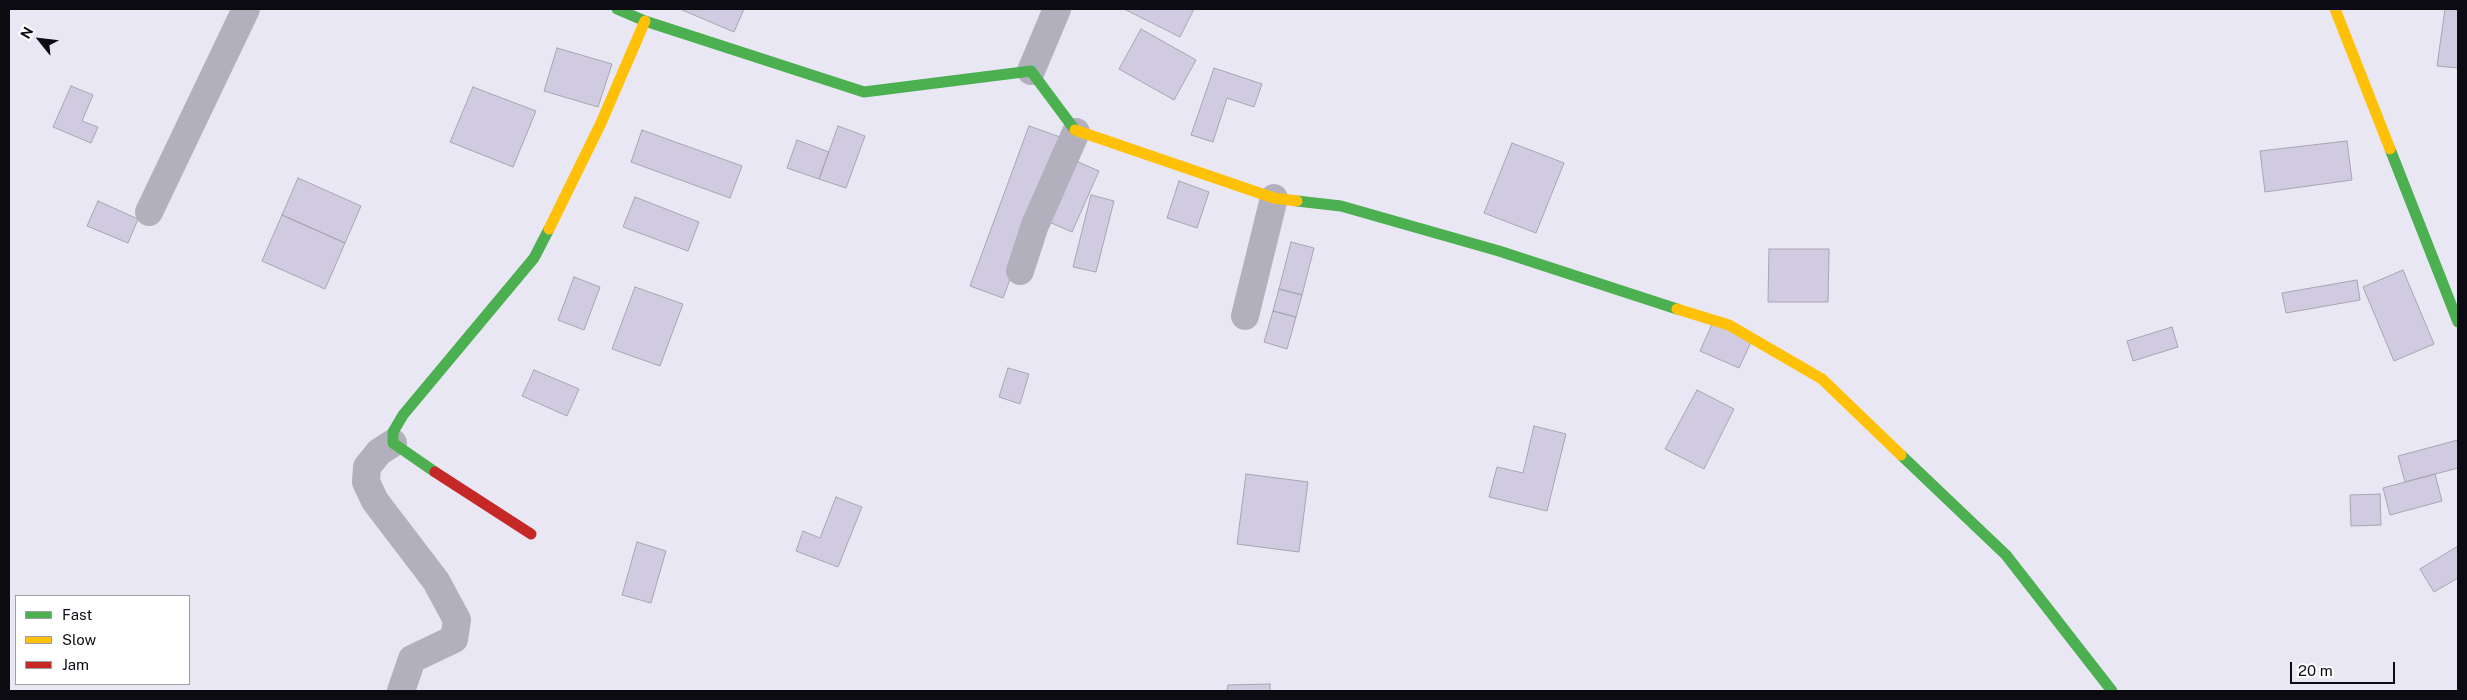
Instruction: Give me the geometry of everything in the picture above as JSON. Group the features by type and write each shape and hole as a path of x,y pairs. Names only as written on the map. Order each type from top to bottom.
{"street":[{"path":"149,212 246,9"},
{"path":"617,9 645,21 864,92 1031,71"},
{"path":"1031,71 1057,9"},
{"path":"2335,9 2458,322"},
{"path":"393,443 393,432 403,415 534,258 601,123 645,21"},
{"path":"1031,71 1076,132 1274,198 1341,206 1452,238 1729,325 1738,330 1822,380 2006,555 2112,691"},
{"path":"1020,270 1035,225 1076,132"},
{"path":"1245,316 1274,198"},
{"path":"393,443 531,534"},
{"path":"393,443 378,452 367,467 366,482 375,501 436,581 457,620 454,639 412,659 401,691"}],"building":[{"path":"680,9 744,9 734,32"},
{"path":"1124,9 1194,9 1180,37"},
{"path":"2445,9 2458,10 2458,68 2437,66"},
{"path":"1141,29 1196,60 1174,100 1119,69"},
{"path":"557,48 612,64 598,107 544,91"},
{"path":"1214,68 1262,84 1254,107 1227,98 1213,142 1191,135"},
{"path":"71,86 93,95 82,121 98,127 91,143 53,127"},
{"path":"473,87 536,111 513,167 450,142"},
{"path":"838,126 865,136 846,188 819,179"},
{"path":"1029,126 1063,138 1003,298 970,286"},
{"path":"642,130 742,166 730,198 631,162"},
{"path":"797,140 829,152 819,179 787,168"},
{"path":"2347,141 2352,180 2265,192 2260,151"},
{"path":"1512,143 1564,163 1536,233 1484,213"},
{"path":"1076,161 1099,171 1072,232 1049,222"},
{"path":"298,178 361,206 345,243 282,215"},
{"path":"1179,181 1209,192 1197,228 1167,218"},
{"path":"1091,195 1114,201 1096,272 1073,267"},
{"path":"635,197 699,222 688,251 623,227"},
{"path":"98,201 138,219 128,243 87,226"},
{"path":"282,215 345,243 325,289 262,261"},
{"path":"1291,242 1314,248 1302,295 1279,289"},
{"path":"1769,249 1829,249 1828,302 1768,302"},
{"path":"2403,270 2434,344 2394,361 2363,287"},
{"path":"574,277 600,287 584,330 558,320"},
{"path":"2357,280 2360,300 2286,313 2282,293"},
{"path":"635,287 683,304 660,366 612,349"},
{"path":"1279,289 1302,295 1296,317 1273,311"},
{"path":"1273,311 1296,317 1287,349 1264,342"},
{"path":"1713,322 1752,340 1739,368 1700,351"},
{"path":"2172,327 2178,347 2133,361 2127,341"},
{"path":"1008,368 1029,374 1020,404 999,397"},
{"path":"534,370 579,389 567,416 522,396"},
{"path":"1697,390 1734,409 1704,469 1665,449"},
{"path":"1534,426 1566,434 1547,511 1489,497 1497,467 1523,473"},
{"path":"2458,440 2458,468 2405,482 2398,456"},
{"path":"1246,474 1308,482 1299,552 1237,544"},
{"path":"2435,474 2442,501 2390,515 2383,488"},
{"path":"2380,494 2381,525 2351,526 2350,495"},
{"path":"836,497 862,507 838,567 796,551 803,531 820,538"},
{"path":"637,542 666,551 651,603 622,595"},
{"path":"2458,546 2458,578 2434,592 2420,569"},
{"path":"1270,684 1270,691 1227,691 1228,685"}],"traffic: fast":[{"path":"617,9 645,21 864,92 1031,71 1075,130"},
{"path":"2390,149 2458,322"},
{"path":"1297,201 1341,206 1499,251 1677,309"},
{"path":"435,472 393,443 393,432 403,415 534,258 549,229"},
{"path":"1901,455 2006,555 2112,691"}],"traffic: slow":[{"path":"2335,9 2390,149"},
{"path":"549,229 601,123 645,21"},
{"path":"1075,130 1274,198 1297,201"},
{"path":"1677,309 1729,325 1822,379 1901,455"}],"traffic: jam":[{"path":"435,472 531,534"}]}
